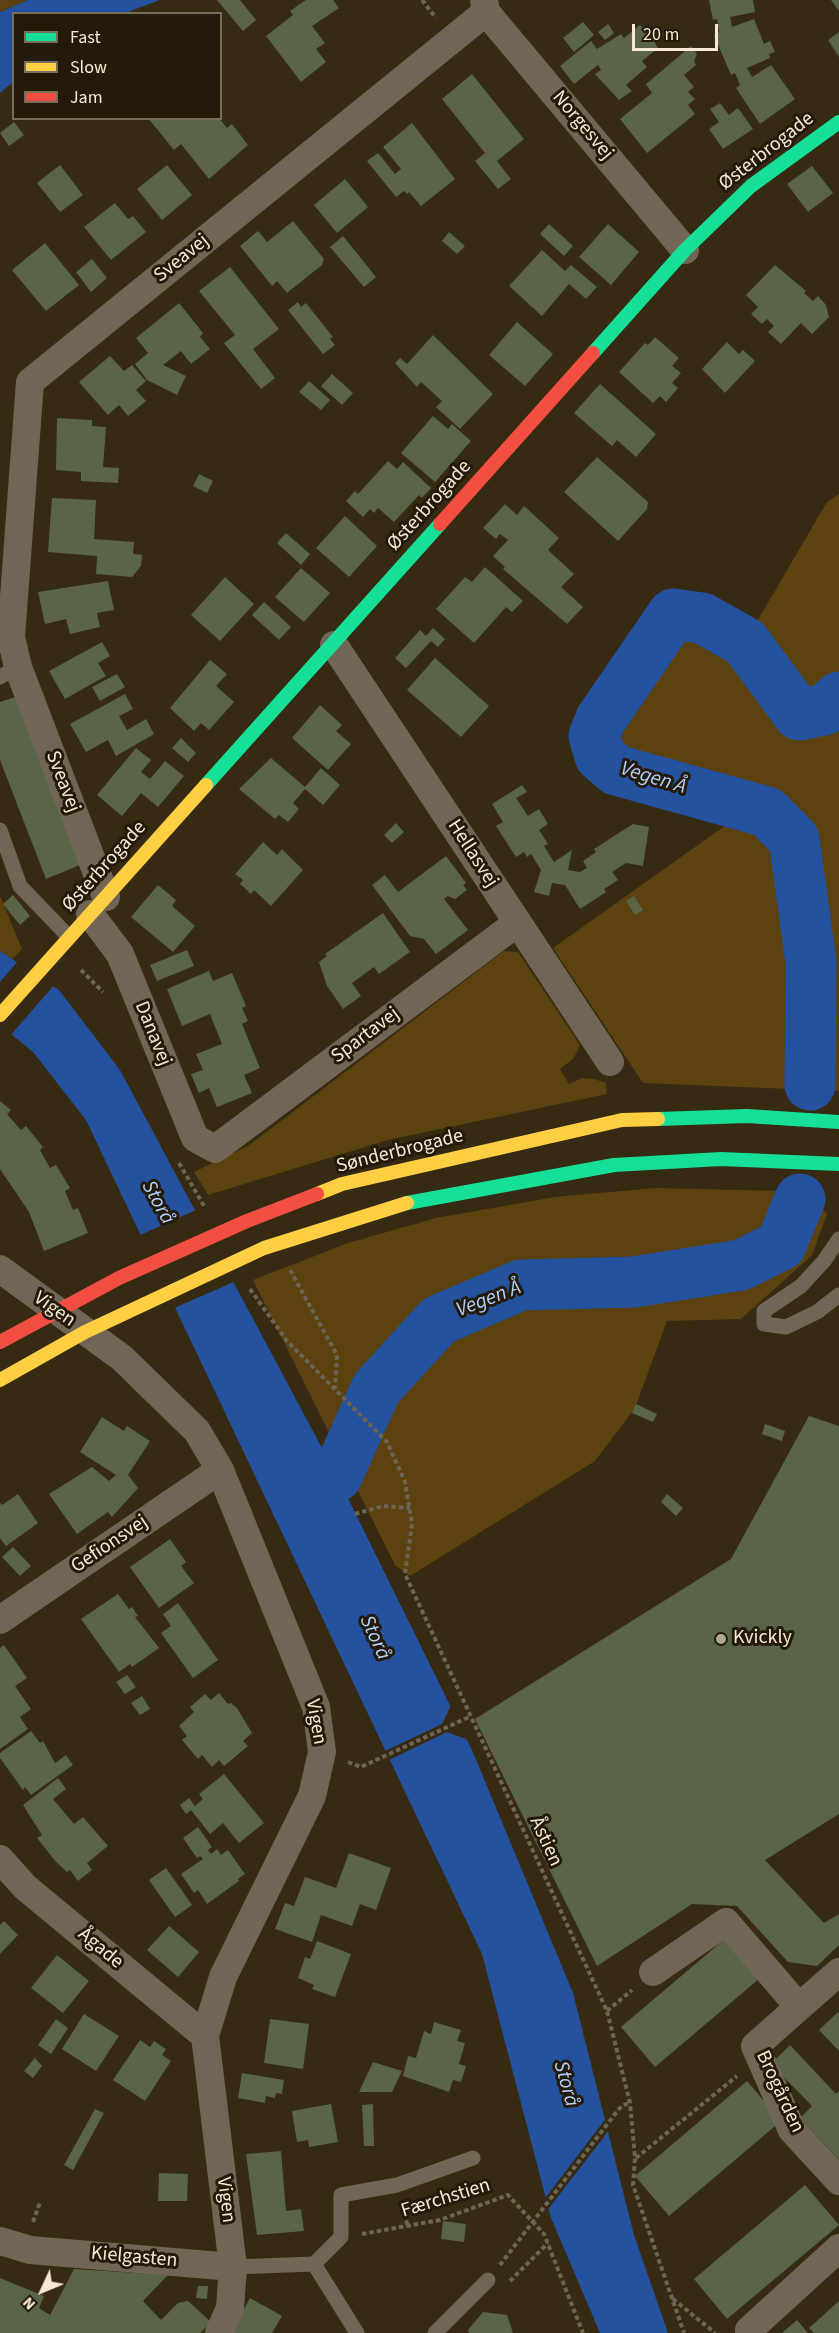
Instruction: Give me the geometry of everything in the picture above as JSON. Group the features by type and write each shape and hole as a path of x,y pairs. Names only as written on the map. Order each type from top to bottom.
{"street":[{"name":"Norgesvej","path":"485,6 685,250"},
{"name":"Sveavej","path":"98,905 9,672 11,637 8,577 30,382 485,6"},
{"name":"Østerbrogade","path":"0,1015 334,645 685,250 751,186 839,122"},
{"name":"Hellasvej","path":"334,645 610,1062"},
{"name":"Danavej","path":"98,905 195,1138 215,1149"},
{"name":"Spartavej","path":"215,1149 517,923"},
{"name":"Sønderbrogade","path":"0,1342 119,1278 248,1221 342,1184 622,1120 747,1116 839,1122"},
{"path":"0,1380 138,1305 270,1246 332,1224 446,1195 614,1165 721,1159 790,1160 839,1164"},
{"name":"Vigen","path":"0,1269 122,1358 197,1431 220,1470 316,1707 322,1752 312,1796 222,1977 205,2036 233,2267 230,2308 219,2333"},
{"name":"Gefionsvej","path":"0,1620 220,1470"},
{"name":"Ågade","path":"0,1858 25,1887 205,2036"},
{"path":"653,1972 726,1922 799,2007"},
{"name":"Brogården","path":"839,1972 755,2046 792,2130 839,2181"},
{"name":"Kielgasten","path":"0,2241 30,2250 233,2267"},
{"path":"749,2330 839,2248"}],"lane":[{"name":"Østerbrogade","path":"0,830 20,886 69,937"},
{"path":"839,1239 824,1262 801,1286 764,1311 764,1324 786,1327 817,1312 839,1295"},
{"path":"233,2267 314,2264 341,2237 341,2195 397,2185 474,2158"},
{"path":"314,2264 357,2333"},
{"path":"435,2333 488,2280"}],"path":[{"name":"Åstien","path":"270,1246 337,1355 335,1389 387,1442 405,1482 412,1524 405,1574 469,1717 607,2011 630,2103 635,2158 633,2185 684,2333"},
{"path":"355,1514 383,1506 410,1508"},
{"path":"361,1767 469,1717"},
{"path":"635,2158 742,2072 755,2046"},
{"path":"500,2265 618,2110 630,2103"},
{"name":"Færchstien","path":"341,2237 440,2220 508,2195 544,2234 583,2333"},
{"path":"524,2267 548,2243"},
{"path":"672,2299 714,2333"}],"shaded area":[{"path":"0,0 28,0 0,12"},
{"path":"839,494 839,1091 643,1083 553,948 733,820 629,759 614,732 674,639 752,630 827,502"},
{"path":"0,896 22,949 12,959 0,951"},
{"path":"504,951 518,952 580,1045 574,1058 560,1069 569,1084 582,1078 594,1079 606,1083 607,1094 388,1140 208,1195 194,1172 248,1146"},
{"path":"655,1188 786,1191 812,1197 827,1214 812,1255 741,1319 667,1321 635,1408 595,1461 410,1576 395,1565 253,1280 348,1243 436,1218 555,1197"}],"water":[{"path":"28,0 160,0 128,12 12,12 12,83 0,93 0,12"},
{"name":"Storå","path":"0,951 59,990 120,1070 337,1476 472,1750 573,1993 634,2235 668,2333 600,2333 551,2218 482,1954 86,1120 33,1052 0,1025"}],"pier":[{"path":"19,960 55,984 9,1037 0,1029 0,982"},
{"path":"198,1209 236,1281 172,1309 138,1236"},
{"path":"452,1703 471,1741 447,1732 387,1761 383,1752 442,1724"},
{"path":"607,2117 610,2129 546,2212 543,2201"}],"building":[{"path":"217,0 240,0 256,20 243,31"},
{"path":"306,0 333,0 339,8 312,26 325,43 316,49 326,62 301,82 266,36 293,15 290,11"},
{"path":"709,0 753,0 755,12 730,17 732,27 754,19 764,44 770,41 775,52 769,54 770,58 747,68 752,77 771,65 795,99 760,124 736,88 740,85 735,73 731,75 714,35 719,32 717,19 713,20"},
{"path":"831,0 839,0 839,11"},
{"path":"583,22 594,35 574,52 563,38"},
{"path":"608,24 614,33 605,40 598,32"},
{"path":"640,25 646,33 648,31 658,48 642,61 647,67 626,85 632,91 619,100 595,74 601,70 598,65 574,84 560,66 591,41 597,49 621,34 624,38"},
{"path":"839,32 839,57 828,40"},
{"path":"691,46 697,54 694,61 696,65 684,75 694,87 688,92 695,99 688,105 695,114 647,153 620,119 652,93 646,84"},
{"path":"472,74 524,139 497,161 511,179 498,189 475,161 485,153 442,99"},
{"path":"720,103 729,115 738,108 753,129 723,149 709,129 719,122 710,109"},
{"path":"150,120 221,120 227,128 232,124 248,145 209,179 181,144 174,150"},
{"path":"14,122 24,135 9,146 0,133"},
{"path":"412,123 455,179 421,206 409,192 407,194 404,191 396,197 367,161 378,153 395,174 401,169 383,147"},
{"path":"60,165 83,195 60,212 37,183"},
{"path":"167,165 192,195 162,220 137,189"},
{"path":"812,166 833,193 808,212 787,184"},
{"path":"345,179 368,207 337,233 314,205"},
{"path":"115,203 128,219 133,216 146,232 111,260 84,227"},
{"path":"293,221 324,259 322,265 287,293 277,281 272,286 240,246 258,231 267,242"},
{"path":"549,224 573,246 564,256 540,234"},
{"path":"608,224 639,252 611,285 579,257"},
{"path":"449,232 465,246 457,254 442,241"},
{"path":"343,236 376,277 364,287 330,247"},
{"path":"45,243 79,285 46,311 12,270"},
{"path":"542,250 565,271 571,265 597,287 586,299 569,284 542,316 509,286"},
{"path":"92,259 107,278 91,292 76,272"},
{"path":"775,265 806,291 804,293 813,301 818,296 826,305 829,317 812,334 801,323 781,344 768,332 774,326 767,319 762,324 751,314 758,307 746,295"},
{"path":"230,267 279,329 253,349 275,378 261,389 224,343 235,335 199,291"},
{"path":"298,302 301,307 306,303 333,337 330,339 335,345 323,354 288,310"},
{"path":"179,303 203,333 200,337 210,349 191,364 181,351 163,365 186,376 177,395 147,380 135,364 148,353 136,338"},
{"path":"517,322 553,354 525,386 489,355"},
{"path":"433,335 493,394 460,429 436,407 442,401 421,382 417,387 395,363 400,358 407,364"},
{"path":"655,337 679,358 672,366 681,373 672,383 678,388 666,402 660,396 653,403 619,372 645,343 648,345"},
{"path":"727,342 739,354 743,350 755,361 725,393 702,369"},
{"path":"110,356 124,371 132,365 146,381 136,390 146,401 128,416 119,405 108,415 79,382"},
{"path":"332,374 353,393 342,405 321,386"},
{"path":"309,381 330,400 321,410 299,392"},
{"path":"600,384 656,434 636,457 617,440 612,446 574,413"},
{"path":"433,416 448,429 452,424 471,441 435,482 401,453"},
{"path":"57,418 92,420 92,426 106,427 103,467 119,468 118,483 81,481 81,472 56,470"},
{"path":"597,457 648,502 647,509 618,541 564,492"},
{"path":"388,461 397,469 403,462 431,488 422,498 419,495 394,522 378,508 374,513 370,509 363,517 346,501 355,491 358,494"},
{"path":"199,474 213,481 207,493 193,486"},
{"path":"52,498 96,500 94,539 134,542 133,554 142,555 141,566 132,577 96,574 97,556 48,552"},
{"path":"505,504 517,515 524,506 559,538 548,550 574,574 561,587 583,607 567,624 503,569 505,567 493,556 508,540 500,534 496,539 483,528"},
{"path":"345,516 377,546 349,577 316,548"},
{"path":"286,533 310,554 301,565 277,543"},
{"path":"485,567 523,601 512,612 506,607 474,643 436,609 465,577 472,582"},
{"path":"301,568 330,593 304,622 275,597"},
{"path":"225,577 254,604 220,641 191,615"},
{"path":"108,581 114,610 97,613 100,627 70,634 66,619 45,624 38,592"},
{"path":"264,602 291,627 279,640 252,615"},
{"path":"433,628 445,639 438,647 431,641 406,668 395,658 420,630 426,636"},
{"path":"102,642 110,656 98,663 106,676 65,699 49,671"},
{"path":"435,658 489,706 461,737 407,690"},
{"path":"210,660 227,674 216,686 234,702 209,730 201,723 194,731 170,708"},
{"path":"117,674 125,687 100,701 92,687"},
{"path":"125,694 133,709 119,716 127,730 146,719 154,734 116,756 108,740 86,752 70,724"},
{"path":"15,697 80,865 46,879 0,760 0,702"},
{"path":"320,705 342,725 336,731 351,744 328,770 292,738"},
{"path":"181,738 196,753 188,762 172,748"},
{"path":"136,748 151,760 141,772 150,779 165,761 184,776 158,807 141,793 122,816 97,795"},
{"path":"271,758 305,787 321,768 340,785 323,805 305,789 293,803 299,809 288,822 279,815 275,819 239,789"},
{"path":"522,785 527,792 516,798 528,816 539,809 548,824 539,830 548,844 544,846 554,862 572,850 568,870 580,872 587,868 583,861 596,852 594,849 633,824 649,827 643,866 626,863 612,872 618,880 604,889 606,892 580,909 565,885 552,883 549,896 534,892 541,870 531,854 527,857 524,852 516,857 496,826 503,822 492,804"},
{"path":"396,823 404,832 392,843 384,835"},
{"path":"263,842 277,855 282,849 303,870 271,906 254,890 251,894 240,884 243,880 235,874"},
{"path":"446,856 466,883 463,885 467,890 455,899 448,896 444,899 468,930 436,954 424,939 410,936 372,885 385,875 398,892"},
{"path":"158,885 176,900 172,906 195,926 173,952 131,917"},
{"path":"13,895 30,916 20,925 3,904"},
{"path":"634,896 643,910 635,915 626,901"},
{"path":"383,913 410,952 379,974 374,967 352,983 361,996 343,1009 327,986 319,962 327,956 325,954"},
{"path":"187,950 194,966 157,981 150,965"},
{"path":"209,971 213,981 232,973 246,1006 242,1008 248,1021 242,1024 260,1068 244,1075 252,1093 217,1107 209,1088 199,1093 191,1074 203,1070 196,1054 222,1044 210,1014 182,1026 167,989"},
{"path":"0,1101 11,1110 7,1114 21,1130 26,1126 43,1147 40,1150 50,1168 56,1165 70,1188 65,1191 73,1210 78,1208 88,1233 44,1251 29,1212 0,1169"},
{"path":"636,1404 657,1414 653,1422 632,1413"},
{"name":"Kvickly","path":"809,1416 839,1426 839,1814 765,1860 824,1923 839,1914 839,1945 817,1966 788,1962 737,1906 692,1904 597,1966 475,1719 731,1559"},
{"path":"102,1417 124,1431 127,1426 150,1441 128,1475 138,1488 112,1517 108,1512 77,1534 49,1494 92,1467 109,1481 116,1475 80,1452"},
{"path":"765,1424 785,1431 782,1441 762,1434"},
{"path":"18,1494 38,1523 6,1546 0,1538 0,1503 2,1505"},
{"path":"667,1494 683,1508 676,1516 661,1502"},
{"path":"170,1539 186,1562 181,1566 194,1583 159,1608 130,1567"},
{"path":"13,1547 31,1566 20,1576 2,1557"},
{"path":"118,1594 129,1609 132,1607 138,1616 135,1617 159,1648 132,1667 130,1664 119,1672 81,1619"},
{"path":"178,1603 218,1660 193,1678 161,1633 171,1626 163,1614"},
{"path":"4,1645 27,1678 15,1686 31,1709 20,1717 28,1729 0,1749 0,1648"},
{"path":"127,1675 136,1687 125,1694 116,1682"},
{"path":"219,1693 228,1704 231,1703 237,1708 252,1733 243,1741 248,1746 224,1766 219,1760 212,1767 202,1755 198,1759 182,1740 187,1736 179,1726 194,1712 190,1707 205,1694 211,1700"},
{"path":"142,1696 150,1709 140,1715 131,1703"},
{"path":"31,1731 40,1743 43,1741 55,1763 66,1755 73,1765 31,1795 25,1787 23,1790 0,1758 0,1753"},
{"path":"224,1774 264,1823 239,1843 223,1823 210,1834 191,1810 186,1814 180,1805 189,1798 195,1806 203,1799 199,1794"},
{"path":"58,1778 66,1789 53,1799 74,1824 83,1817 108,1846 87,1863 92,1870 78,1881 70,1870 67,1872 56,1862 37,1838 42,1835 23,1805"},
{"path":"198,1827 212,1847 208,1850 211,1854 217,1849 221,1855 228,1850 245,1874 207,1904 198,1890 194,1893 181,1874 203,1859 200,1856 197,1858 183,1838"},
{"path":"349,1853 391,1868 376,1910 360,1904 352,1926 321,1915 312,1942 275,1929 285,1903 294,1906 305,1877 336,1888"},
{"path":"166,1868 192,1905 175,1917 149,1880"},
{"path":"4,1921 18,1935 0,1954 0,1925"},
{"path":"169,1926 199,1952 178,1977 147,1950"},
{"path":"726,1938 760,1978 655,2067 621,2027"},
{"path":"317,1941 351,1954 335,1997 312,1989 314,1985 298,1978 305,1957 310,1959"},
{"path":"57,1955 89,1981 63,2013 31,1988"},
{"path":"838,2012 839,2014 839,2051 819,2030"},
{"path":"84,2014 119,2036 96,2071 62,2049"},
{"path":"56,2019 68,2028 51,2054 38,2045"},
{"path":"270,2019 309,2024 303,2069 264,2063"},
{"path":"434,2022 461,2030 457,2041 465,2043 459,2064 466,2066 461,2082 453,2080 449,2092 403,2076 408,2056 416,2058 424,2031 431,2034"},
{"path":"140,2040 150,2047 154,2041 166,2049 162,2055 171,2061 145,2101 113,2080"},
{"path":"790,2045 836,2094 839,2091 839,2160 800,2118 812,2106 771,2064"},
{"path":"35,2058 42,2066 33,2078 24,2071"},
{"path":"373,2062 402,2071 392,2092 359,2092"},
{"path":"242,2073 284,2080 282,2094 276,2093 275,2098 266,2096 265,2103 238,2098"},
{"path":"747,2081 781,2121 669,2216 635,2176"},
{"path":"331,2104 338,2142 309,2147 308,2140 297,2142 292,2111"},
{"path":"373,2104 374,2146 364,2146 362,2105"},
{"path":"95,2109 104,2113 73,2170 64,2165"},
{"path":"281,2151 286,2211 301,2209 304,2231 257,2235 246,2154"},
{"path":"159,2173 188,2174 187,2201 158,2201"},
{"path":"805,2185 839,2225 727,2319 694,2279"},
{"path":"443,2221 466,2224 464,2242 441,2239"},
{"path":"74,2269 168,2275 143,2301 161,2320 178,2303 188,2301 211,2322 200,2333 0,2333 0,2278 44,2296 39,2308 50,2315"},
{"path":"198,2286 208,2286 207,2299 196,2298"},
{"path":"250,2298 282,2316 272,2333 231,2333"},
{"path":"839,2301 839,2333 814,2333 809,2328"},
{"path":"483,2312 507,2315 513,2333 469,2333 468,2330"},
{"path":"797,2320 808,2333 782,2333"}],"waterway":[{"name":"Vegen Å","path":"810,1085 811,962 794,839 767,812 616,770 600,756 594,736 601,719 673,614 702,618 745,642 799,715 824,710 839,697"},
{"name":"Vegen Å","path":"306,1493 337,1476 376,1389 439,1320 521,1285 634,1282 741,1265 781,1245 800,1199"}],"traffic: fast":[{"path":"593,353 685,250 751,186 839,122"},
{"path":"206,785 440,524"},
{"path":"658,1119 747,1116 839,1122"},
{"path":"407,1203 614,1165 721,1159 839,1164"}],"traffic: slow":[{"path":"0,1015 206,785"},
{"path":"317,1194 342,1184 622,1120 658,1119"},
{"path":"0,1380 85,1332 264,1248 407,1203"}],"traffic: jam":[{"path":"440,524 593,353"},
{"path":"0,1342 119,1278 247,1221 317,1194"}],"place":[{"name":"Kvickly","path":"721,1639"}]}
